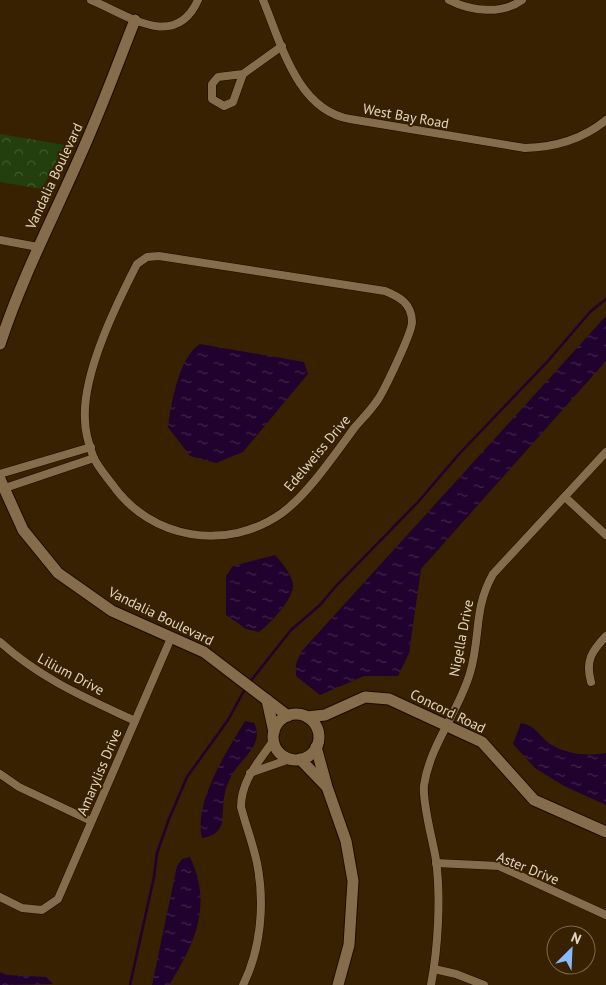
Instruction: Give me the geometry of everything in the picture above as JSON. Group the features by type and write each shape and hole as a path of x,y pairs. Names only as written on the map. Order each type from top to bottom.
{"street":[{"path":"91,0 155,27 172,26 186,18 198,0"},
{"name":"West Bay Road","path":"262,0 298,80 312,100 332,114 344,118 525,148 567,142 606,120"},
{"path":"449,0 459,4 496,10 512,6 522,0"},
{"name":"Vandalia Boulevard","path":"0,344 10,314 38,247 94,126 135,20"},
{"path":"243,74 234,102 224,106 212,98 212,84 218,77 243,74 282,46"},
{"path":"0,240 38,247"},
{"name":"Edelweiss Drive","path":"159,256 385,291 405,301 411,313 412,324 409,332 379,398 312,482 282,513 252,530 213,538 178,533 136,509 118,492 94,458 91,448 85,420 90,376 133,272 137,264 147,257 159,256"},
{"path":"0,474 91,448"},
{"name":"Nigella Drive","path":"431,985 438,950 436,863 424,787 446,726 470,672 479,609 484,590 493,574 606,452"},
{"path":"1,486 94,458"},
{"name":"Vandalia Boulevard","path":"1,486 23,530 58,573 112,611 204,652 288,716"},
{"path":"564,497 606,535"},
{"path":"590,682 587,669 591,652 606,636"},
{"name":"Amaryliss Drive","path":"0,897 22,908 42,910 58,899 170,638"},
{"name":"Lilium Drive","path":"0,642 23,663 63,687 135,721"},
{"name":"Concord Road","path":"307,717 325,715 365,697 389,700 482,742 534,800 606,832"},
{"path":"267,700 279,752 295,759 327,787"},
{"name":"Concord Road","path":"318,732 340,708"},
{"path":"243,985 259,936 260,889 257,864 241,798 248,774 274,737 277,725 288,716 301,715 307,717 316,726 318,732 316,747 327,787 346,841 353,881 349,945 338,985"},
{"path":"248,774 312,753 316,747"},
{"path":"0,774 19,787 91,821"},
{"name":"Aster Drive","path":"436,863 499,866 606,916"},
{"path":"434,969 456,974 484,985"}],"green space":[{"path":"0,134 65,145 42,189 0,182"}],"water":[{"path":"606,316 606,361 421,569 409,653 398,676 364,676 320,695 296,676 296,664 301,652"},
{"path":"200,344 304,362 308,374 243,452 216,463 190,456 168,427 171,406 181,370 193,350"},
{"path":"275,555 291,577 293,585 290,597 274,618 259,632 246,629 226,615 226,576 233,566"},
{"path":"245,721 254,723 257,731 255,744 228,782 224,796 221,826 213,835 202,838 202,809 207,794 221,762"},
{"path":"521,723 535,729 548,742 565,751 585,754 606,753 606,805 564,786 535,768 513,744"},
{"path":"190,857 197,875 200,891 198,923 186,954 169,985 152,985 177,866 182,859"},
{"path":"0,972 7,975 46,977 53,984 0,985"}],"waterway":[{"path":"249,683 291,630 320,605 548,361 590,312 606,299"},
{"path":"130,985 154,877 157,853 169,819 187,777 228,720 246,687"}]}
